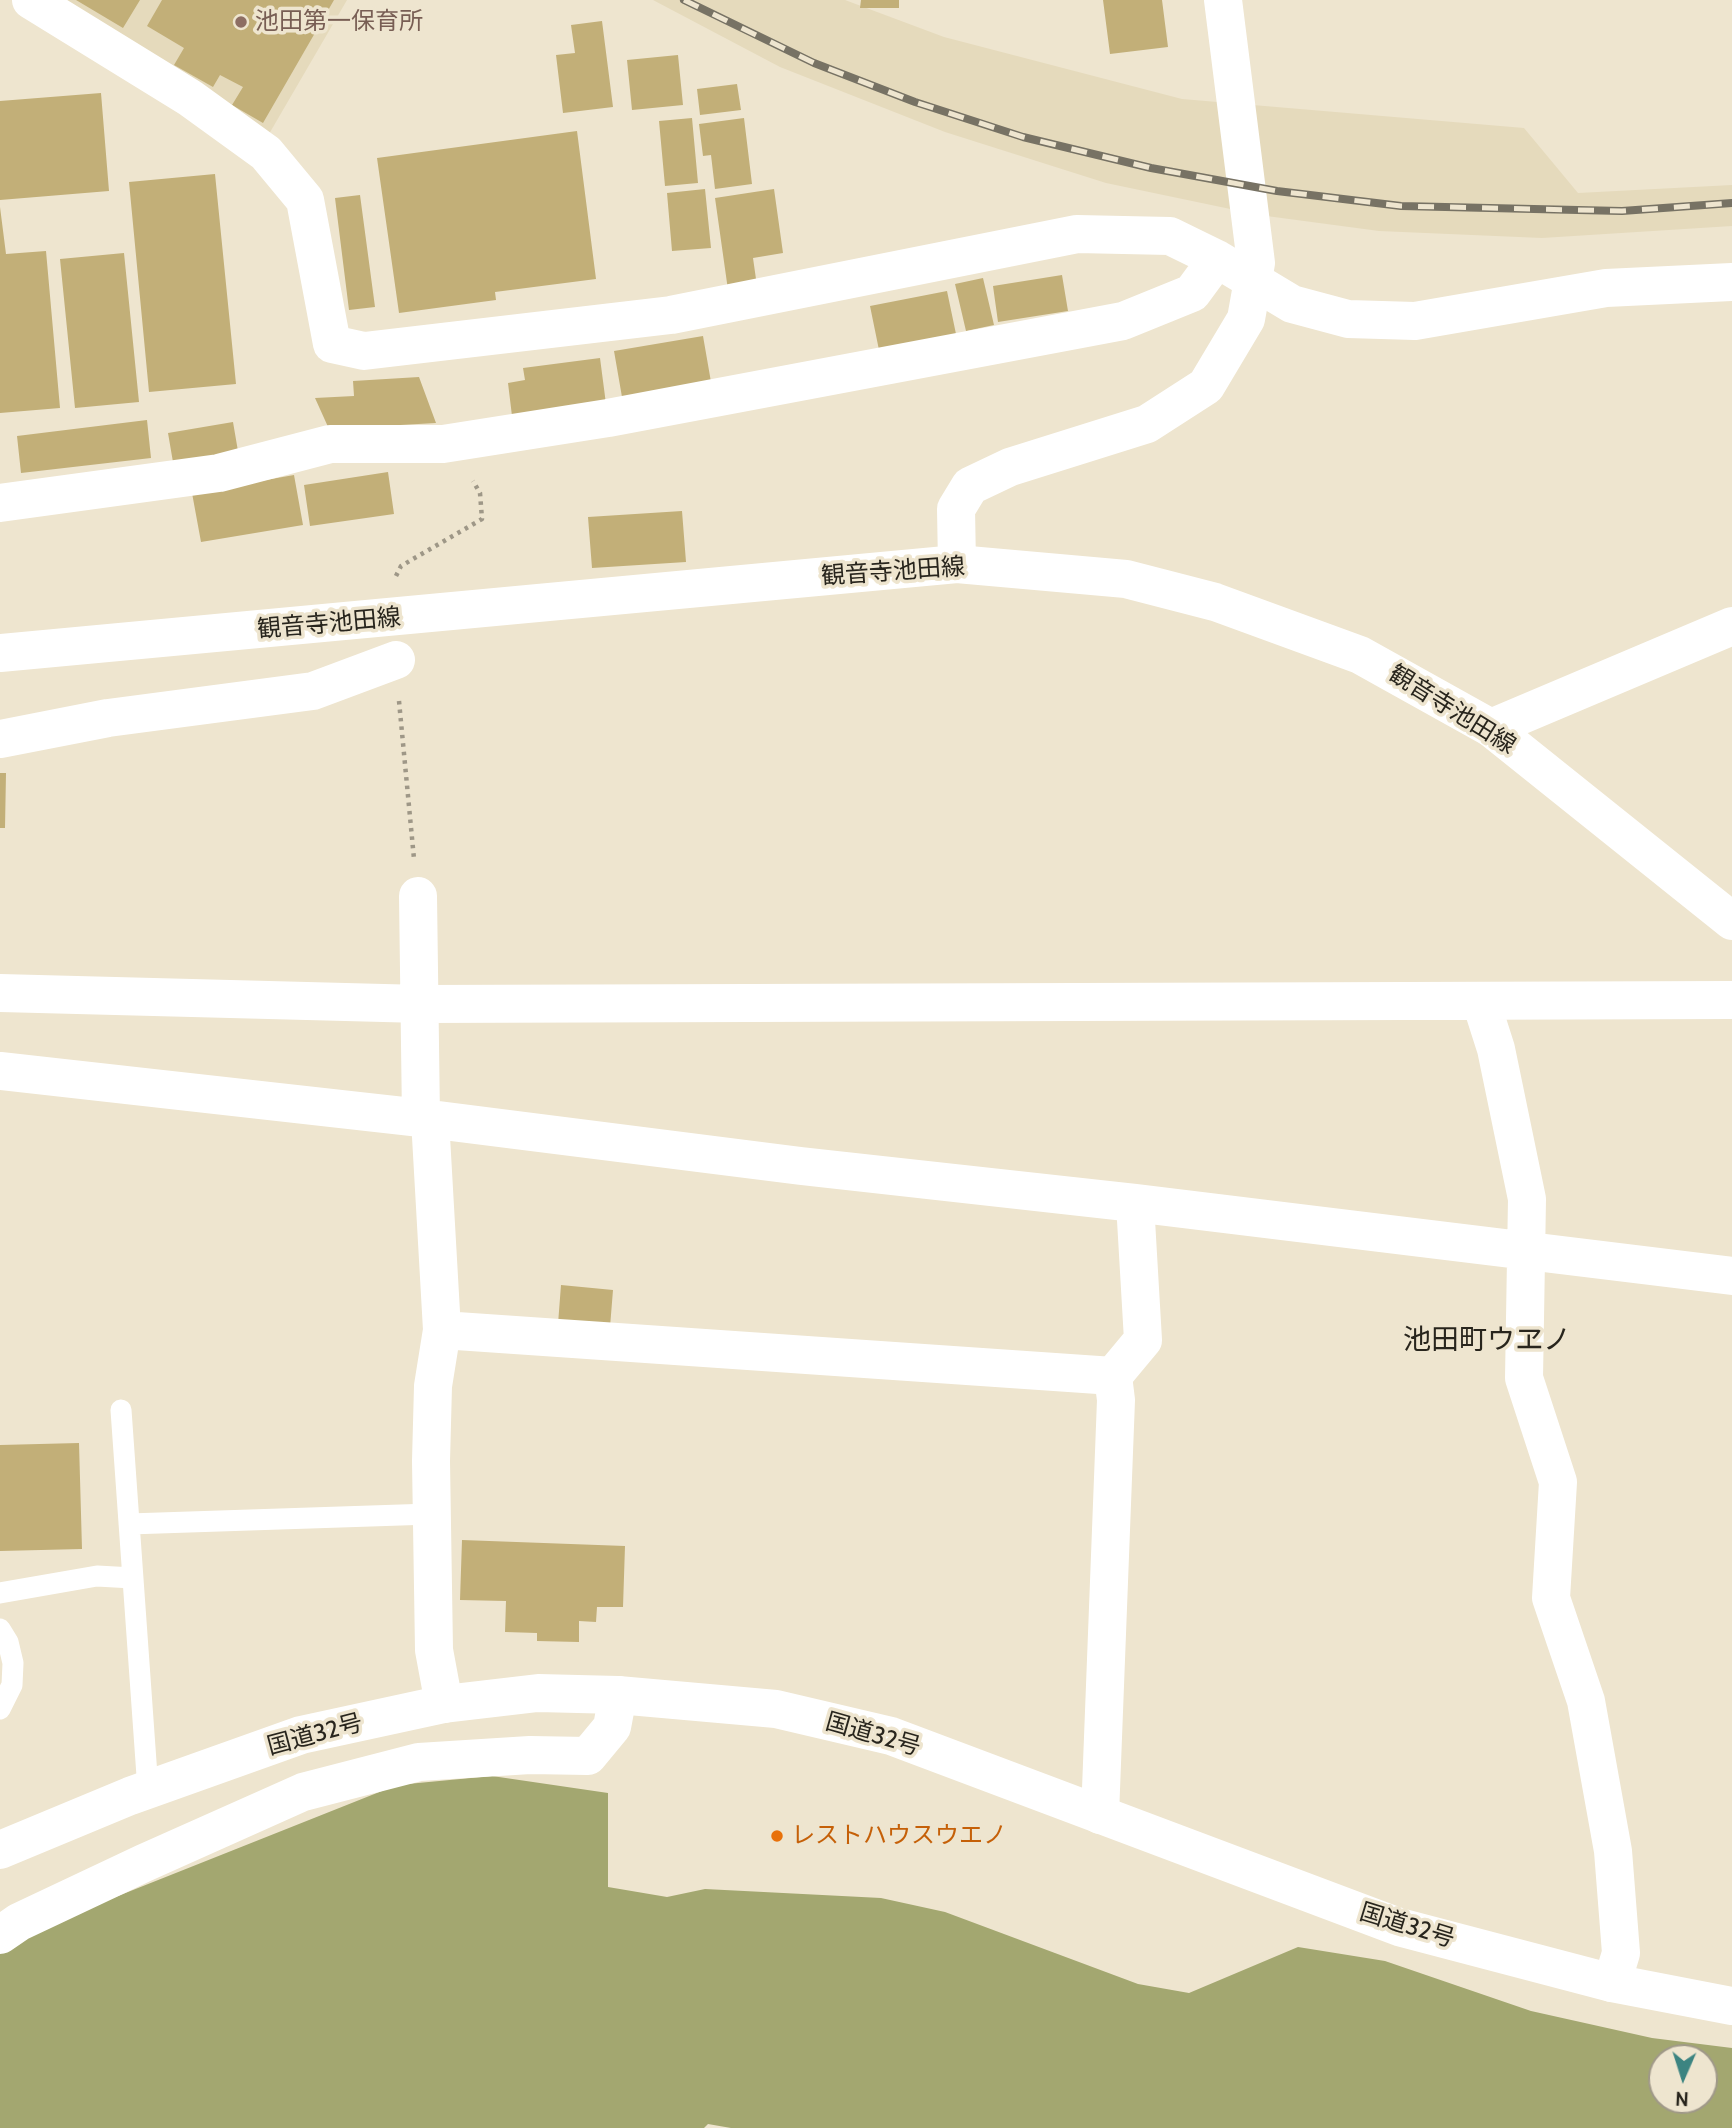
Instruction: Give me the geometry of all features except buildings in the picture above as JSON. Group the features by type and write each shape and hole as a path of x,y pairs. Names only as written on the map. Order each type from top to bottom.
{"main road":[{"path":"32,0 190,98 266,152 306,200 332,344 364,351 671,315 1077,234 1170,236 1217,259 1292,304 1348,319 1415,321 1606,288 1732,282"},
{"path":"957,564 956,509 970,486 1010,467 1147,424 1206,386 1246,319 1256,263 1223,0"},
{"path":"0,503 219,473 330,444 455,442 608,418 1123,321 1192,293 1217,259"},
{"name":"観音寺池田線","path":"0,653 957,564 1126,579 1215,602 1360,655 1491,728 1732,921"},
{"path":"1491,728 1732,626"},
{"path":"0,739 108,718 313,691 396,660"},
{"path":"418,895 417,959 442,1330 433,1386 431,1514 434,1650 444,1704"},
{"path":"0,993 422,1004 1732,1000"},
{"path":"1481,1002 1496,1049 1527,1199 1524,1378 1558,1482 1551,1598 1586,1701 1613,1851 1621,1953 1612,1983"},
{"path":"0,1072 426,1118 801,1166 1135,1203 1732,1276"},
{"path":"1100,1815 1116,1400 1113,1376 1143,1340 1135,1203"},
{"path":"442,1330 1113,1376"},
{"name":"国道32号","path":"0,1850 148,1790 301,1735 444,1704 538,1693 618,1695 776,1709 891,1735 1399,1927 1612,1983 1732,2006"},
{"path":"0,1935 19,1922 144,1863 303,1792 419,1762 530,1755 588,1756 612,1727 618,1695"}],"lane":[{"path":"121,1410 148,1790"},
{"path":"129,1524 431,1514"},
{"path":"0,1593 97,1576 133,1578"},
{"path":"0,1629 8,1642 13,1663 12,1685 0,1709"}],"path":[{"path":"392,582 401,566 482,519 480,493 455,442"},
{"path":"396,660 418,895"}],"shaded area":[{"path":"56,0 347,0 269,134"},
{"path":"653,0 845,0 944,37 1182,99 1524,128 1578,193 1732,185 1732,226 1542,238 1379,231 1259,215 1106,183 945,132 780,67"}],"green space":[{"path":"492,1776 608,1793 608,1887 667,1897 705,1889 881,1898 945,1912 1138,1984 1189,1993 1298,1947 1385,1961 1531,2011 1652,2038 1700,2044 1648,2044 1648,2114 1718,2114 1718,2046 1732,2048 1732,2128 731,2128 708,2124 704,2128 0,2128 0,1953 40,1927 397,1785"}],"railway":[{"path":"684,0 814,63 915,102 1023,137 1151,168 1277,191 1401,206 1622,211 1732,203"}],"place":[{"name":"池田第一保育所","path":"241,22"},
{"name":"レストハウスウエノ","path":"777,1836"}],"district":[{"name":"池田町ウヱノ","path":"1487,1341"}]}
